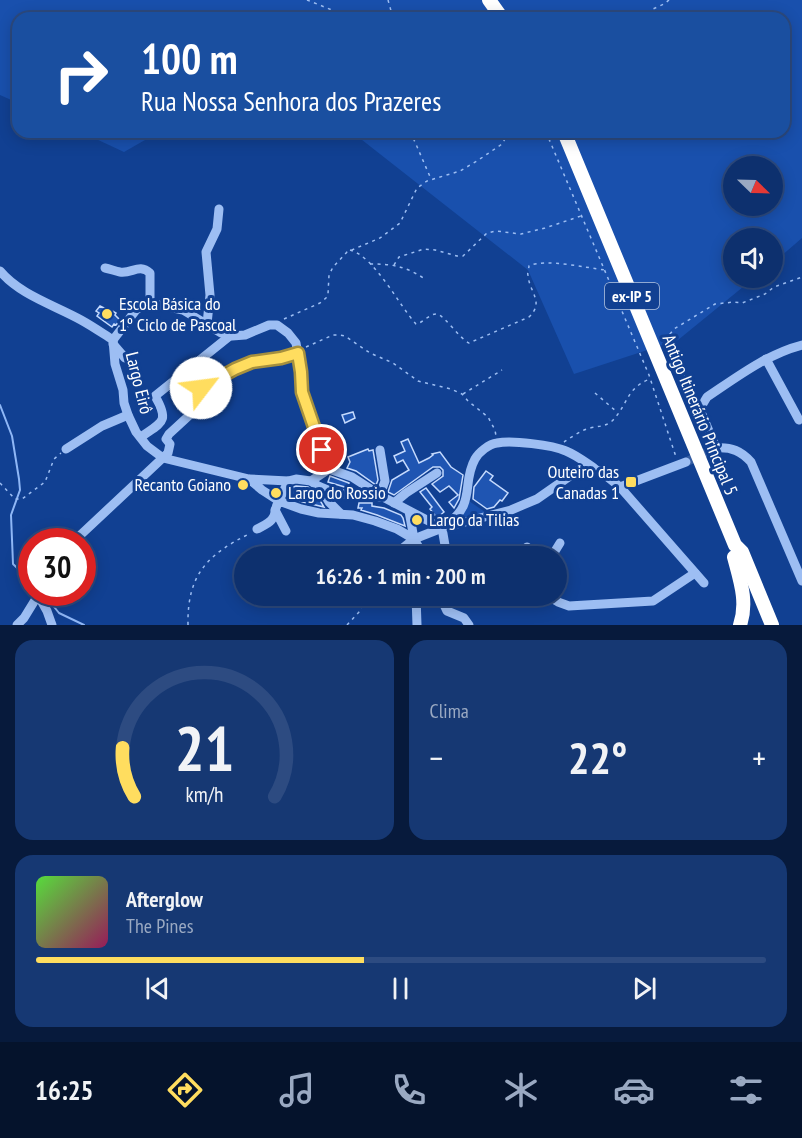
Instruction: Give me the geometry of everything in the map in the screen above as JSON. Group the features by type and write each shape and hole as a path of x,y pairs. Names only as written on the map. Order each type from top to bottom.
{"highway":[{"name":"Antigo Itinerário Principal 5","path":"566,138 763,625"},
{"name":"Antigo Itinerário Principal 5","path":"734,551 742,552 772,625"},
{"path":"734,551 745,608 740,625"}],"street":[{"path":"207,324 210,295 206,252 217,229 219,209"},
{"path":"105,268 123,273 141,268 146,269 150,273 150,303"},
{"path":"0,272 24,291 82,320 113,342 125,358"},
{"path":"113,342 136,310 143,304 150,303 183,310 221,333 231,335 245,335 269,325 277,325 296,343 302,392 329,469"},
{"path":"141,437 162,421 163,409 155,396 231,335"},
{"name":"Largo Eirô","path":"113,342 115,364 128,415 136,432 147,446 163,458"},
{"path":"802,345 786,349 766,359 707,397 700,412 716,448 736,450 752,462 802,581"},
{"path":"88,528 168,453 170,444 166,439 169,434 194,411 184,397 243,365 298,353"},
{"path":"766,359 799,420"},
{"path":"66,449 108,423 128,415"},
{"path":"442,528 459,514 465,502 471,468 476,457 483,450 495,443 522,443 556,448 580,458 620,487 704,583"},
{"path":"380,450 385,482 381,496"},
{"path":"163,458 249,479 311,481 320,488 341,514"},
{"path":"620,487 682,463"},
{"path":"406,546 414,539 442,528 511,510 537,499 580,469 590,468 600,471"},
{"path":"329,469 352,477 381,496 442,528"},
{"path":"311,481 329,469"},
{"path":"394,503 437,473"},
{"path":"249,479 277,505 286,531"},
{"path":"257,530 273,519 288,481"},
{"path":"354,496 360,489 359,481"},
{"path":"320,488 354,496 381,496"},
{"path":"277,505 375,520 414,539 418,546"},
{"path":"409,511 414,546"},
{"path":"442,528 445,546"},
{"path":"567,605 653,601 695,573"},
{"path":"17,625 32,606"},
{"path":"45,606 52,625"},
{"path":"416,606 417,625"},
{"path":"445,606 447,611 464,618 469,625"}],"path":[{"path":"307,0 337,12"},
{"path":"646,12 669,0"},
{"path":"413,138 431,180"},
{"path":"269,325 320,303 326,298 329,275 333,267 350,250 380,238 400,223 417,188 477,162 502,144 506,138"},
{"path":"548,138 650,379 682,463"},
{"path":"394,265 399,257 424,249 463,256 487,233 496,231 521,234 581,216"},
{"path":"350,250 357,252 377,271 416,324 437,314 464,341 469,343 529,317 534,312 537,305 527,274 529,266 548,262 605,270"},
{"path":"369,264 394,265 413,271 425,279"},
{"path":"691,390 673,349 670,334 674,329 715,304 742,303 765,294 774,287 802,277"},
{"path":"298,353 333,335 345,336 370,353 393,363 418,381 462,394 488,417 495,430 495,443"},
{"path":"462,394 502,370"},
{"path":"556,448 580,432 608,425 630,393 641,382 650,379"},
{"path":"595,393 618,413"},
{"path":"0,483 15,500 22,499 45,482 54,459 66,449"},
{"path":"188,625 192,592 201,569 220,550 257,530"},
{"path":"346,625 362,606"}],"shaded area":[{"path":"0,0 802,0 802,238 783,254 783,228 723,228 723,288 742,288 678,340 574,374 528,270 360,138 790,138 790,12 12,12 12,100 0,95"},
{"path":"94,138 148,138 124,152"},
{"path":"469,501 485,513 461,520 460,518"}],"building":[{"path":"100,306 116,313 115,315 120,320 116,325 112,327 97,316 99,313 96,311"},
{"path":"353,412 355,418 345,423 342,415"},
{"path":"408,439 419,463 432,454 440,452 451,467 463,475 459,499 454,508 449,502 458,495 449,486 440,492 432,484 443,476 443,470 440,467 433,467 394,495 388,492 392,480 409,470 403,460 397,463 394,456 405,451 401,442"},
{"path":"368,449 373,450 378,480 376,485 356,471 347,468 350,462 348,457"},
{"path":"313,454 314,460 318,459 321,466 312,470 312,466 309,467 307,455"},
{"path":"486,471 493,476 490,480 508,493 502,501 500,500 494,507 487,509 473,499 474,487"},
{"path":"330,476 349,483 348,488 328,482"},
{"path":"293,487 308,487 315,492 324,507 288,497"},
{"path":"426,488 444,512 437,518 430,509 432,507 420,492"},
{"path":"359,503 372,503 372,506 401,515 405,526 361,510 362,508 358,508"}],"waterway":[{"path":"0,405 12,436 19,479 20,490 11,515 13,564 18,569"},
{"path":"53,606 59,613 84,625"}],"tunnel":[{"path":"686,462 716,448"}],"place":[{"name":"Escola Básica do 1º Ciclo de Pascoal","path":"107,314"},
{"name":"Outeiro das Canadas 1","path":"631,482"},
{"name":"Recanto Goiano","path":"243,485"},
{"name":"Largo do Rossio","path":"276,493"},
{"name":"Largo da Tilias","path":"417,520"}],"route":[{"path":"201,388 252,362 298,353 302,392 322,450"}]}
